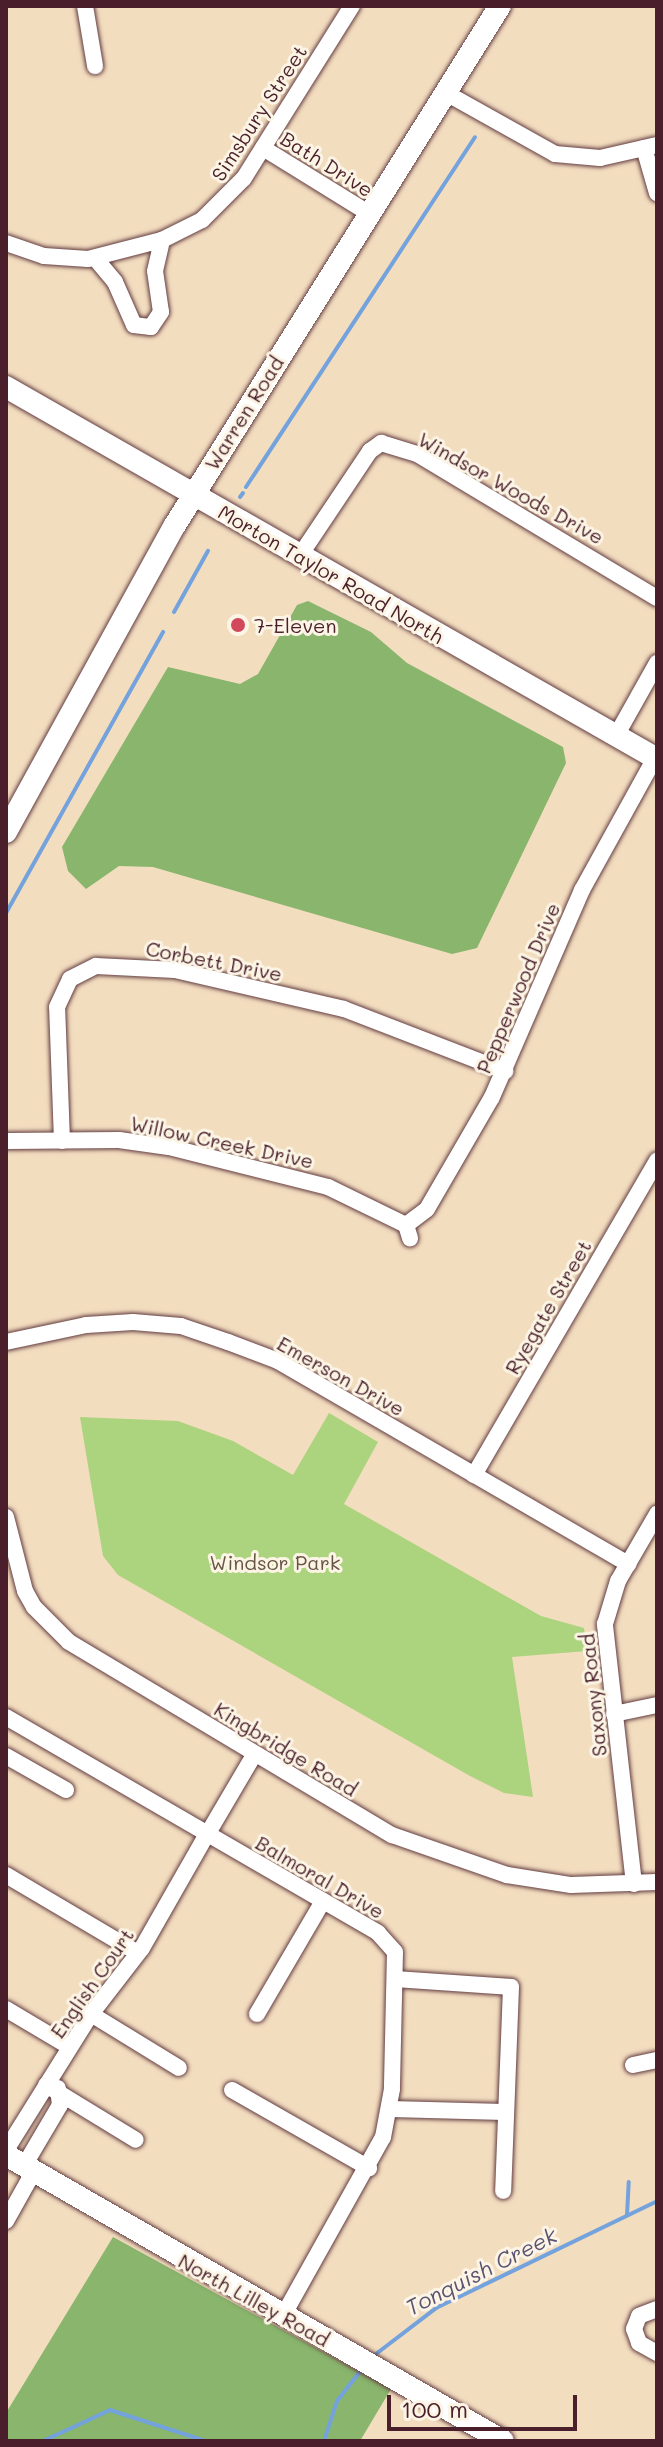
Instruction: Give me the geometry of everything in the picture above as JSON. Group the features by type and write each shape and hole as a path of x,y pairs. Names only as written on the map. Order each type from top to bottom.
{"street":[{"path":"85,6 95,66"},
{"name":"Simsbury Street","path":"6,243 44,256 95,258 162,240 215,210 263,148 352,6"},
{"name":"Warren Road","path":"6,832 193,496 500,6"},
{"path":"446,93 555,154 600,158 650,146 657,193"},
{"name":"Bath Drive","path":"263,148 370,214"},
{"path":"95,258 115,282 134,325 151,327 161,312 155,271 162,240"},
{"name":"Morton Taylor Road North","path":"6,387 656,759"},
{"name":"Windsor Woods Drive","path":"299,557 370,451 381,443 417,454 657,598"},
{"path":"616,736 657,663"},
{"name":"Pepperwood Drive","path":"408,1232 427,1209 505,1071 582,890 656,759"},
{"name":"Corbett Drive","path":"62,1141 57,1007 70,979 96,966 175,970 344,1009 505,1071"},
{"name":"Willow Creek Drive","path":"6,1141 145,1142 328,1187 408,1232"},
{"name":"Ryegate Street","path":"474,1475 657,1160"},
{"name":"Emerson Drive","path":"6,1342 113,1322 181,1326 278,1361 628,1564"},
{"name":"Saxony Road","path":"634,1884 605,1624 612,1596 657,1514"},
{"name":"Kingbridge Road","path":"6,1521 25,1591 57,1632 254,1755 413,1846 507,1875 571,1885 657,1882"},
{"path":"614,1714 657,1705"},
{"name":"Balmoral Drive","path":"6,1717 209,1831 384,1938 395,1952 389,2109 369,2168 283,2316"},
{"name":"English Court","path":"15,2162 70,2047 138,1953 254,1755"},
{"path":"6,1756 66,1790"},
{"path":"6,1875 138,1953"},
{"path":"257,2014 323,1901"},
{"path":"396,1979 511,1987 503,2191"},
{"path":"6,2009 70,2047"},
{"path":"91,2014 179,2068"},
{"path":"633,2065 657,2060"},
{"path":"52,2089 136,2140"},
{"path":"6,2221 15,2162 60,2105 52,2089"},
{"path":"232,2090 369,2168"},
{"path":"389,2109 506,2112"},
{"name":"North Lilley Road","path":"15,2162 503,2441"},
{"path":"657,2309 639,2316 634,2329 639,2343 657,2353"}],"green space":[{"path":"308,601 371,632 407,663 563,747 566,763 477,948 452,954 153,867 119,866 86,889 68,871 62,847 168,667 240,684 258,674 297,605"},
{"name":"Windsor Park","path":"329,1413 378,1442 344,1504 541,1616 584,1628 587,1651 512,1657 533,1797 504,1793 470,1776 118,1575 103,1556 80,1417 178,1421 233,1441 293,1475"},
{"path":"113,2237 391,2389 360,2441 6,2441 6,2413"}],"waterway":[{"path":"246,487 475,137"},
{"path":"240,497 243,493"},
{"path":"174,612 208,551"},
{"path":"6,913 163,632"},
{"path":"627,2215 629,2182"},
{"name":"Tonquish Creek","path":"372,2357 436,2308 657,2201"},
{"name":"Tonquish Creek","path":"324,2441 337,2401 361,2370"},
{"name":"Tonquish Creek","path":"43,2441 110,2410 206,2441"}],"place":[{"name":"7-Eleven","path":"238,625"}]}
